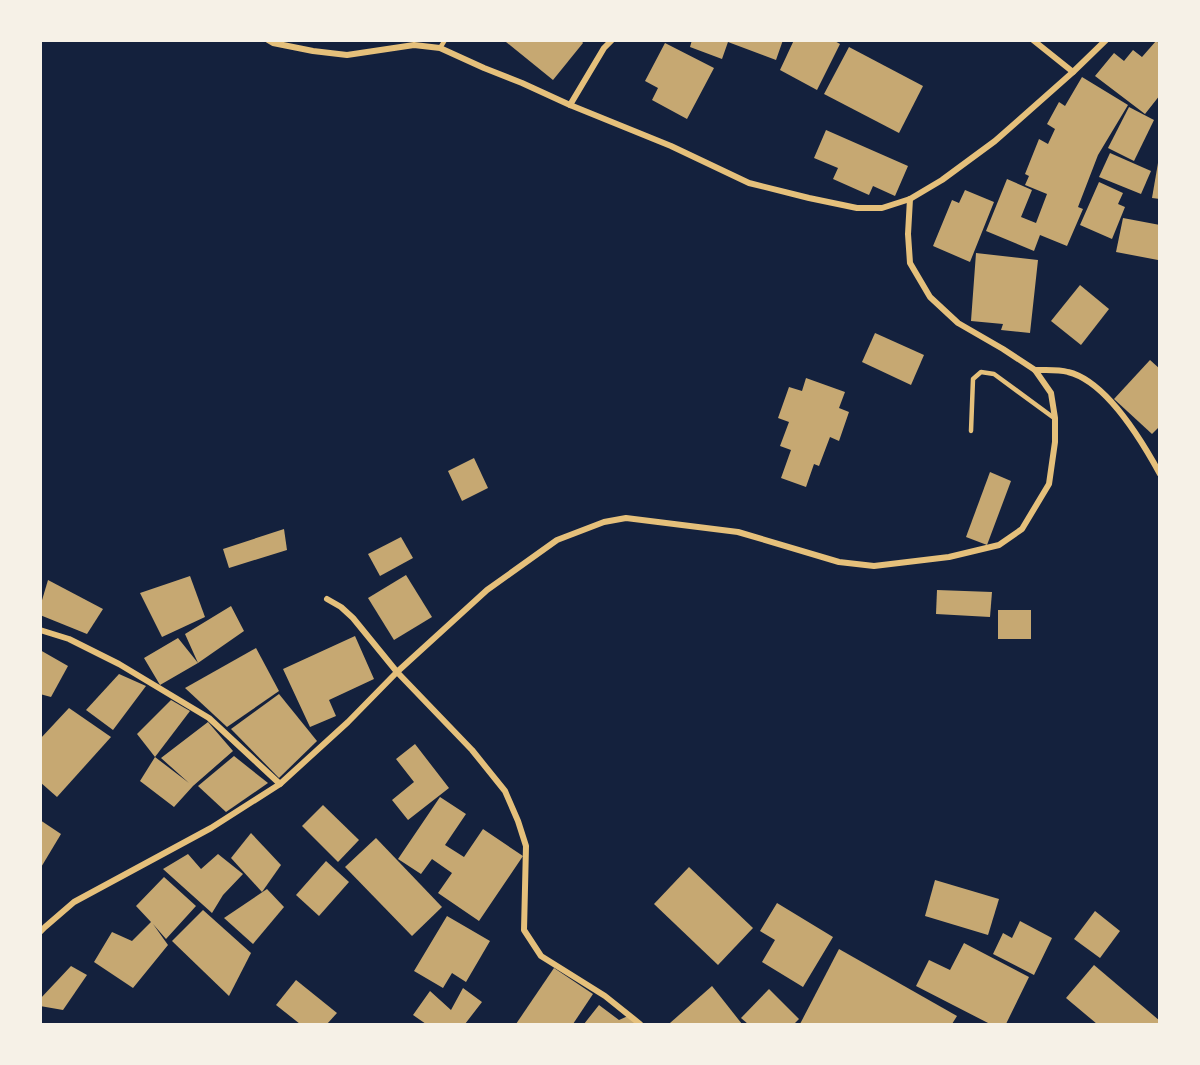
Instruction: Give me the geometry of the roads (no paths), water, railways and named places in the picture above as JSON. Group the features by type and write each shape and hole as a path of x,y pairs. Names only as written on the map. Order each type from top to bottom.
{"street":[{"path":"268,40 313,51 347,55 414,45 440,48 671,146 749,183 857,208 882,208 910,199 942,180 995,141 1106,40"},
{"path":"570,105 604,48 612,40"},
{"path":"1033,40 1073,72"},
{"path":"40,932 74,902 211,828 280,784 487,590 557,540 604,522 626,518 738,532 839,562 874,566 950,557 999,545 1022,530 1049,484 1055,418 1051,393 1035,370 958,322 930,297 910,263 908,234 910,199"},
{"path":"1035,370 1067,371 1087,379 1112,402 1146,449 1160,474"},
{"path":"327,598 353,618 397,672 472,750 506,791 526,846 524,930 541,956 605,996 640,1024"},
{"path":"40,630 69,639 119,664 209,718 280,784"}],"lane":[{"path":"440,48 445,40"},
{"path":"972,431 973,379 981,372 994,374 1055,418"}]}
